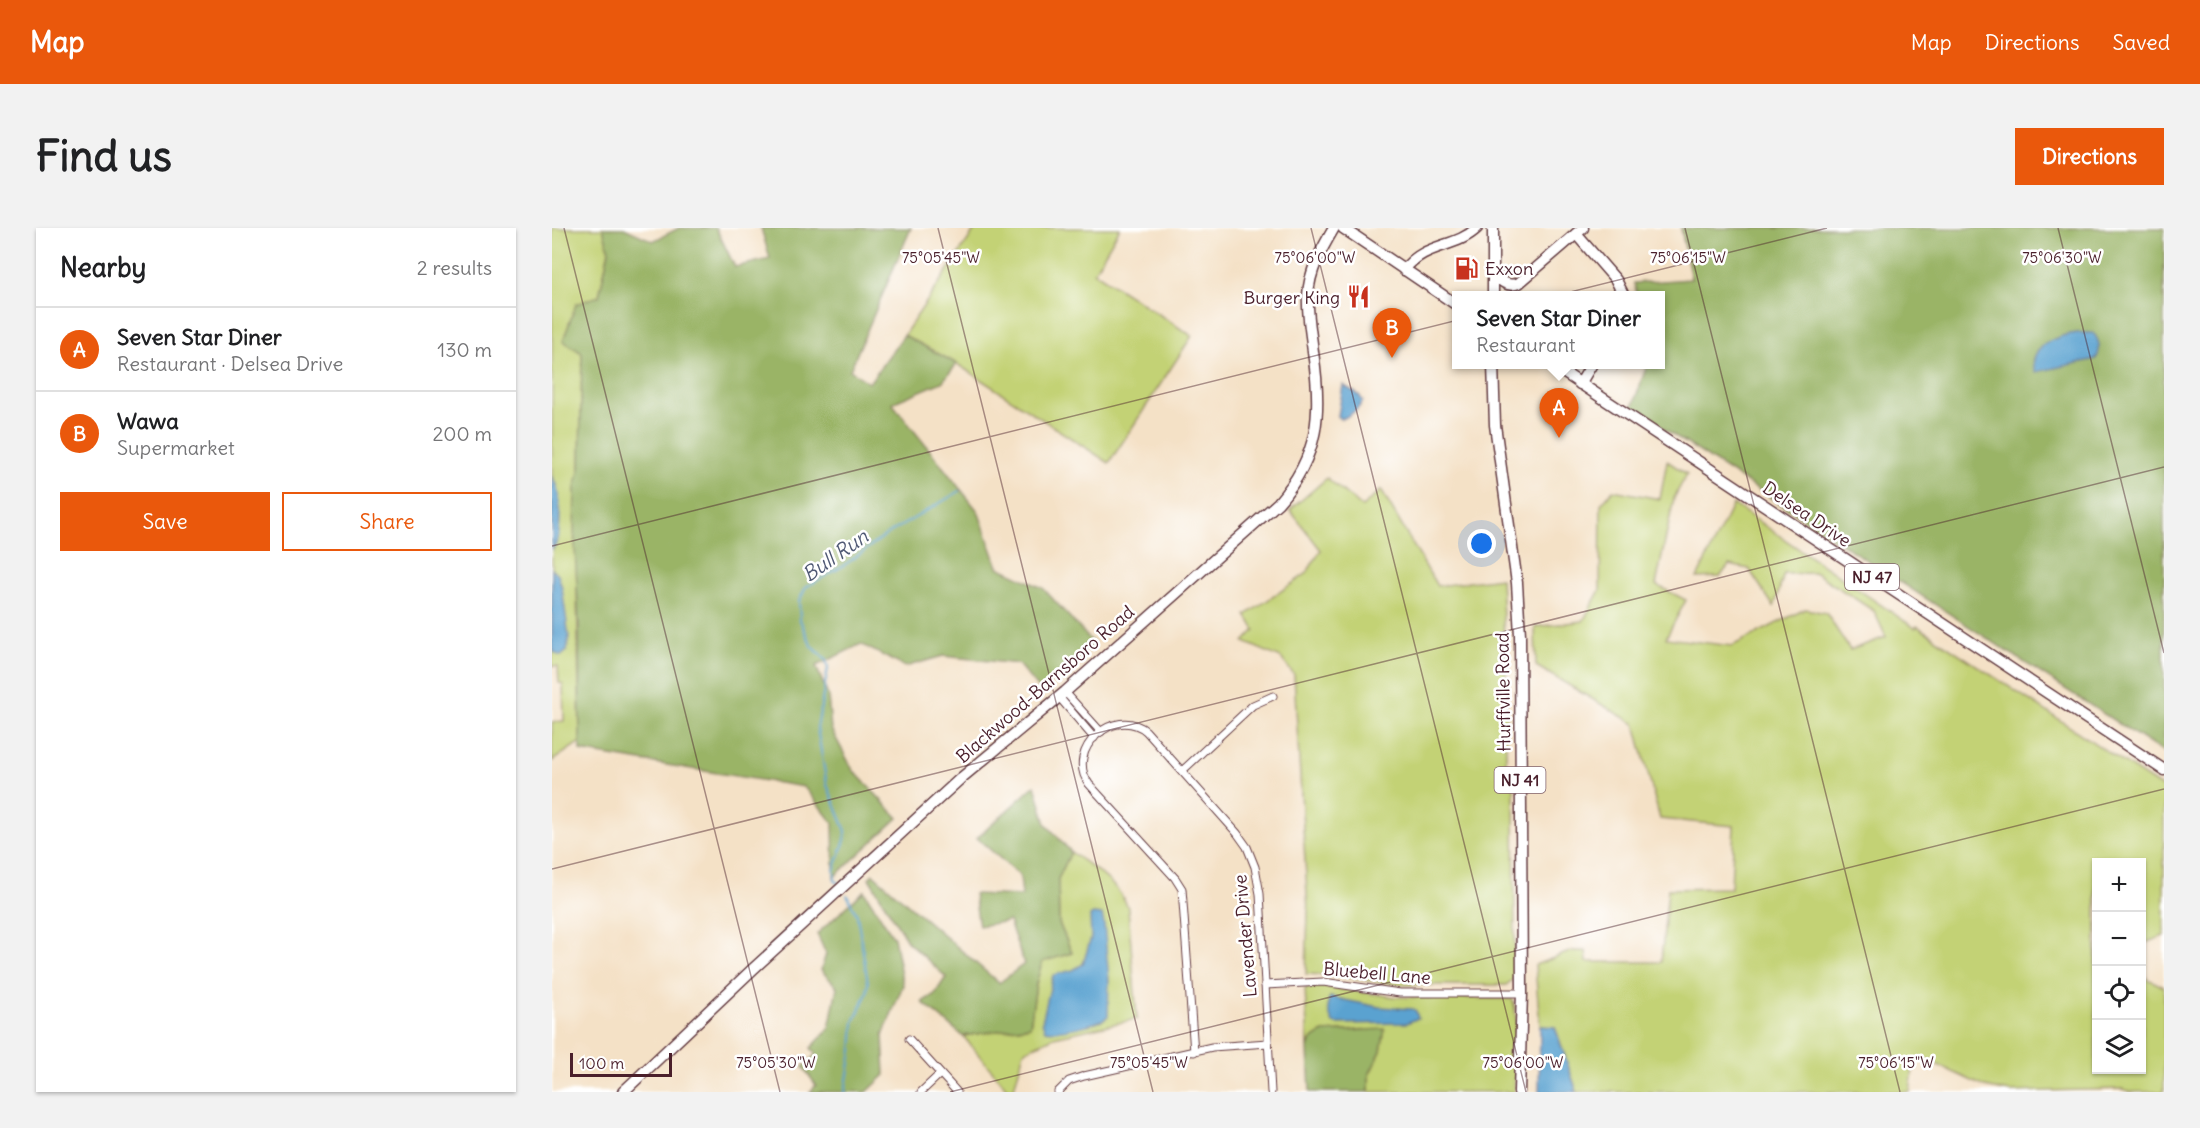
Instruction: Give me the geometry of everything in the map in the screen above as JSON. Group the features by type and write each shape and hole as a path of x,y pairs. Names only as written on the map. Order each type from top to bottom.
{"main road":[{"name":"Blackwood-Barnsboro Road","path":"622,1092 953,786 1062,695 1278,503 1298,477 1309,453 1316,427 1319,408 1308,296 1312,270 1334,228"},
{"path":"1343,228 1452,302"},
{"path":"1404,270 1419,254 1462,238 1477,228"},
{"path":"1493,228 1493,291"},
{"path":"1492,272 1502,282 1512,286 1520,283 1579,231 1616,280 1621,291"},
{"path":"1492,272 1498,291"},
{"name":"Hurffville Road","path":"1493,369 1496,432 1517,583 1520,635 1522,993 1519,1092"},
{"name":"Delsea Drive","path":"1558,369 2164,770"},
{"path":"1580,384 1589,369"}],"street":[{"path":"1062,695 1101,732"},
{"path":"1062,695 1094,738 1083,755 1082,769 1085,778 1175,878 1183,892 1194,1052"},
{"path":"1182,771 1253,705 1273,696"},
{"name":"Lavender Drive","path":"1094,738 1120,723 1135,724 1146,731 1237,833 1253,860 1260,894 1271,1092"},
{"name":"Bluebell Lane","path":"1265,985 1323,982 1403,993 1522,993"},
{"path":"909,1040 957,1092"},
{"path":"1058,1092 1065,1084 1079,1077 1220,1046 1268,1043"},
{"path":"921,1092 940,1074"}],"green space":[{"path":"552,228 603,228 609,251 599,296 582,353 580,468 575,488 580,742 552,761 552,722 564,721 563,684 559,683 558,666 552,666"},
{"path":"603,228 624,228 653,241 679,228 716,228 735,267 770,259 761,228 911,228 850,370 869,383 904,335 957,364 942,382 892,403 978,511 998,567 1043,588 1094,644 1040,691 1018,664 943,656 905,667 861,644 816,666 828,696 831,729 853,770 898,818 834,877 833,823 804,787 580,751 579,626 574,529 575,488 580,468 582,353 563,341 576,304 599,296 609,251"},
{"path":"976,228 1120,228 1094,272 1192,336 1109,463 957,364 904,335"},
{"path":"1681,228 2164,228 2164,753 1632,408 1646,369 1665,369 1665,291 1636,291 1634,283 1691,279"},
{"path":"1667,461 1687,474 1674,498 1656,585 1686,600 1666,638 1732,646 1805,609 1826,613 1850,650 1886,637 1874,611 1816,573 1784,574 1774,607 1749,569 1729,565 1720,577 1697,578 1733,504 1915,628 1917,626 2164,789 2164,936 2146,943 2146,858 2092,858 2092,1074 2146,1074 2146,978 2164,987 2164,1092 2131,1092 2123,1089 2010,1092 1985,1087 1921,1057 1914,1061 1910,1092 1577,1092 1555,1027 1540,1026 1535,965 1572,951 1586,951 1587,962 1661,962 1668,889 1731,888 1734,826 1660,819 1635,724 1536,666 1535,627 1583,621 1600,590 1601,504 1613,490 1660,499"},
{"path":"1327,478 1362,507 1381,490 1437,586 1501,578 1506,678 1506,775 1514,776 1515,978 1506,985 1401,985 1306,974 1308,911 1294,675 1281,658 1244,642 1255,630 1246,615 1306,574 1321,550 1290,510"},
{"path":"1035,785 1046,824 1071,852 1058,879 1059,923 1072,953 1042,962 1036,984 1030,1026 963,1036 922,1002 935,994 946,977 908,942 869,878 873,874 999,983 1024,964 1009,921 979,926 974,894 1022,896 1020,876 977,838"},
{"path":"1071,852 1112,884 1128,908 1137,1019 1054,1037 1024,1051 1013,1092 1010,1092 963,1036 1030,1026 1042,961 1072,953 1059,923 1058,879"},
{"path":"864,891 894,938 903,985 883,1035 885,1075 867,1092 810,1092 816,1085 803,1067 816,1054 811,1048 829,1029 837,987 821,970 826,954 817,934"},
{"path":"1324,987 1396,997 1512,999 1516,1016 1514,1092 1369,1092 1369,1075 1381,1051 1363,1030 1324,1032 1310,1041 1308,1048 1305,988"},
{"path":"1385,1029 1381,1051 1369,1075 1369,1092 1310,1092 1308,1048 1314,1038 1324,1032"}],"water":[{"path":"2077,333 2093,333 2099,346 2096,359 2036,372 2035,356 2045,344"},
{"path":"1343,385 1359,395 1363,401 1353,412 1340,419 1338,416"},
{"path":"552,477 558,492 560,514 556,544 552,550"},
{"path":"552,569 558,575 562,588 569,637 567,651 561,656 552,648"},
{"path":"1102,915 1104,924 1109,980 1108,1016 1078,1027 1045,1030 1042,1022 1053,975 1073,970 1083,964 1091,938 1090,916"},
{"path":"1330,997 1379,1007 1413,1009 1418,1018 1407,1023 1336,1024 1333,1023 1329,1014"},
{"path":"1540,1026 1555,1027 1577,1092 1539,1092"}],"waterway":[{"name":"Bull Run","path":"838,883 835,880 834,870 846,831 827,785 817,728 828,668 826,660 811,645 800,620 799,601 806,587 843,566 886,535 960,491"},
{"name":"Bull Run","path":"845,1092 854,1022 867,993 868,983 857,915 847,895"}],"place":[{"name":"Exxon","path":"1467,268"},
{"name":"Burger King","path":"1358,297"},
{"name":"Wawa","path":"1392,358"},
{"name":"Seven Star Diner","path":"1559,438"}]}
